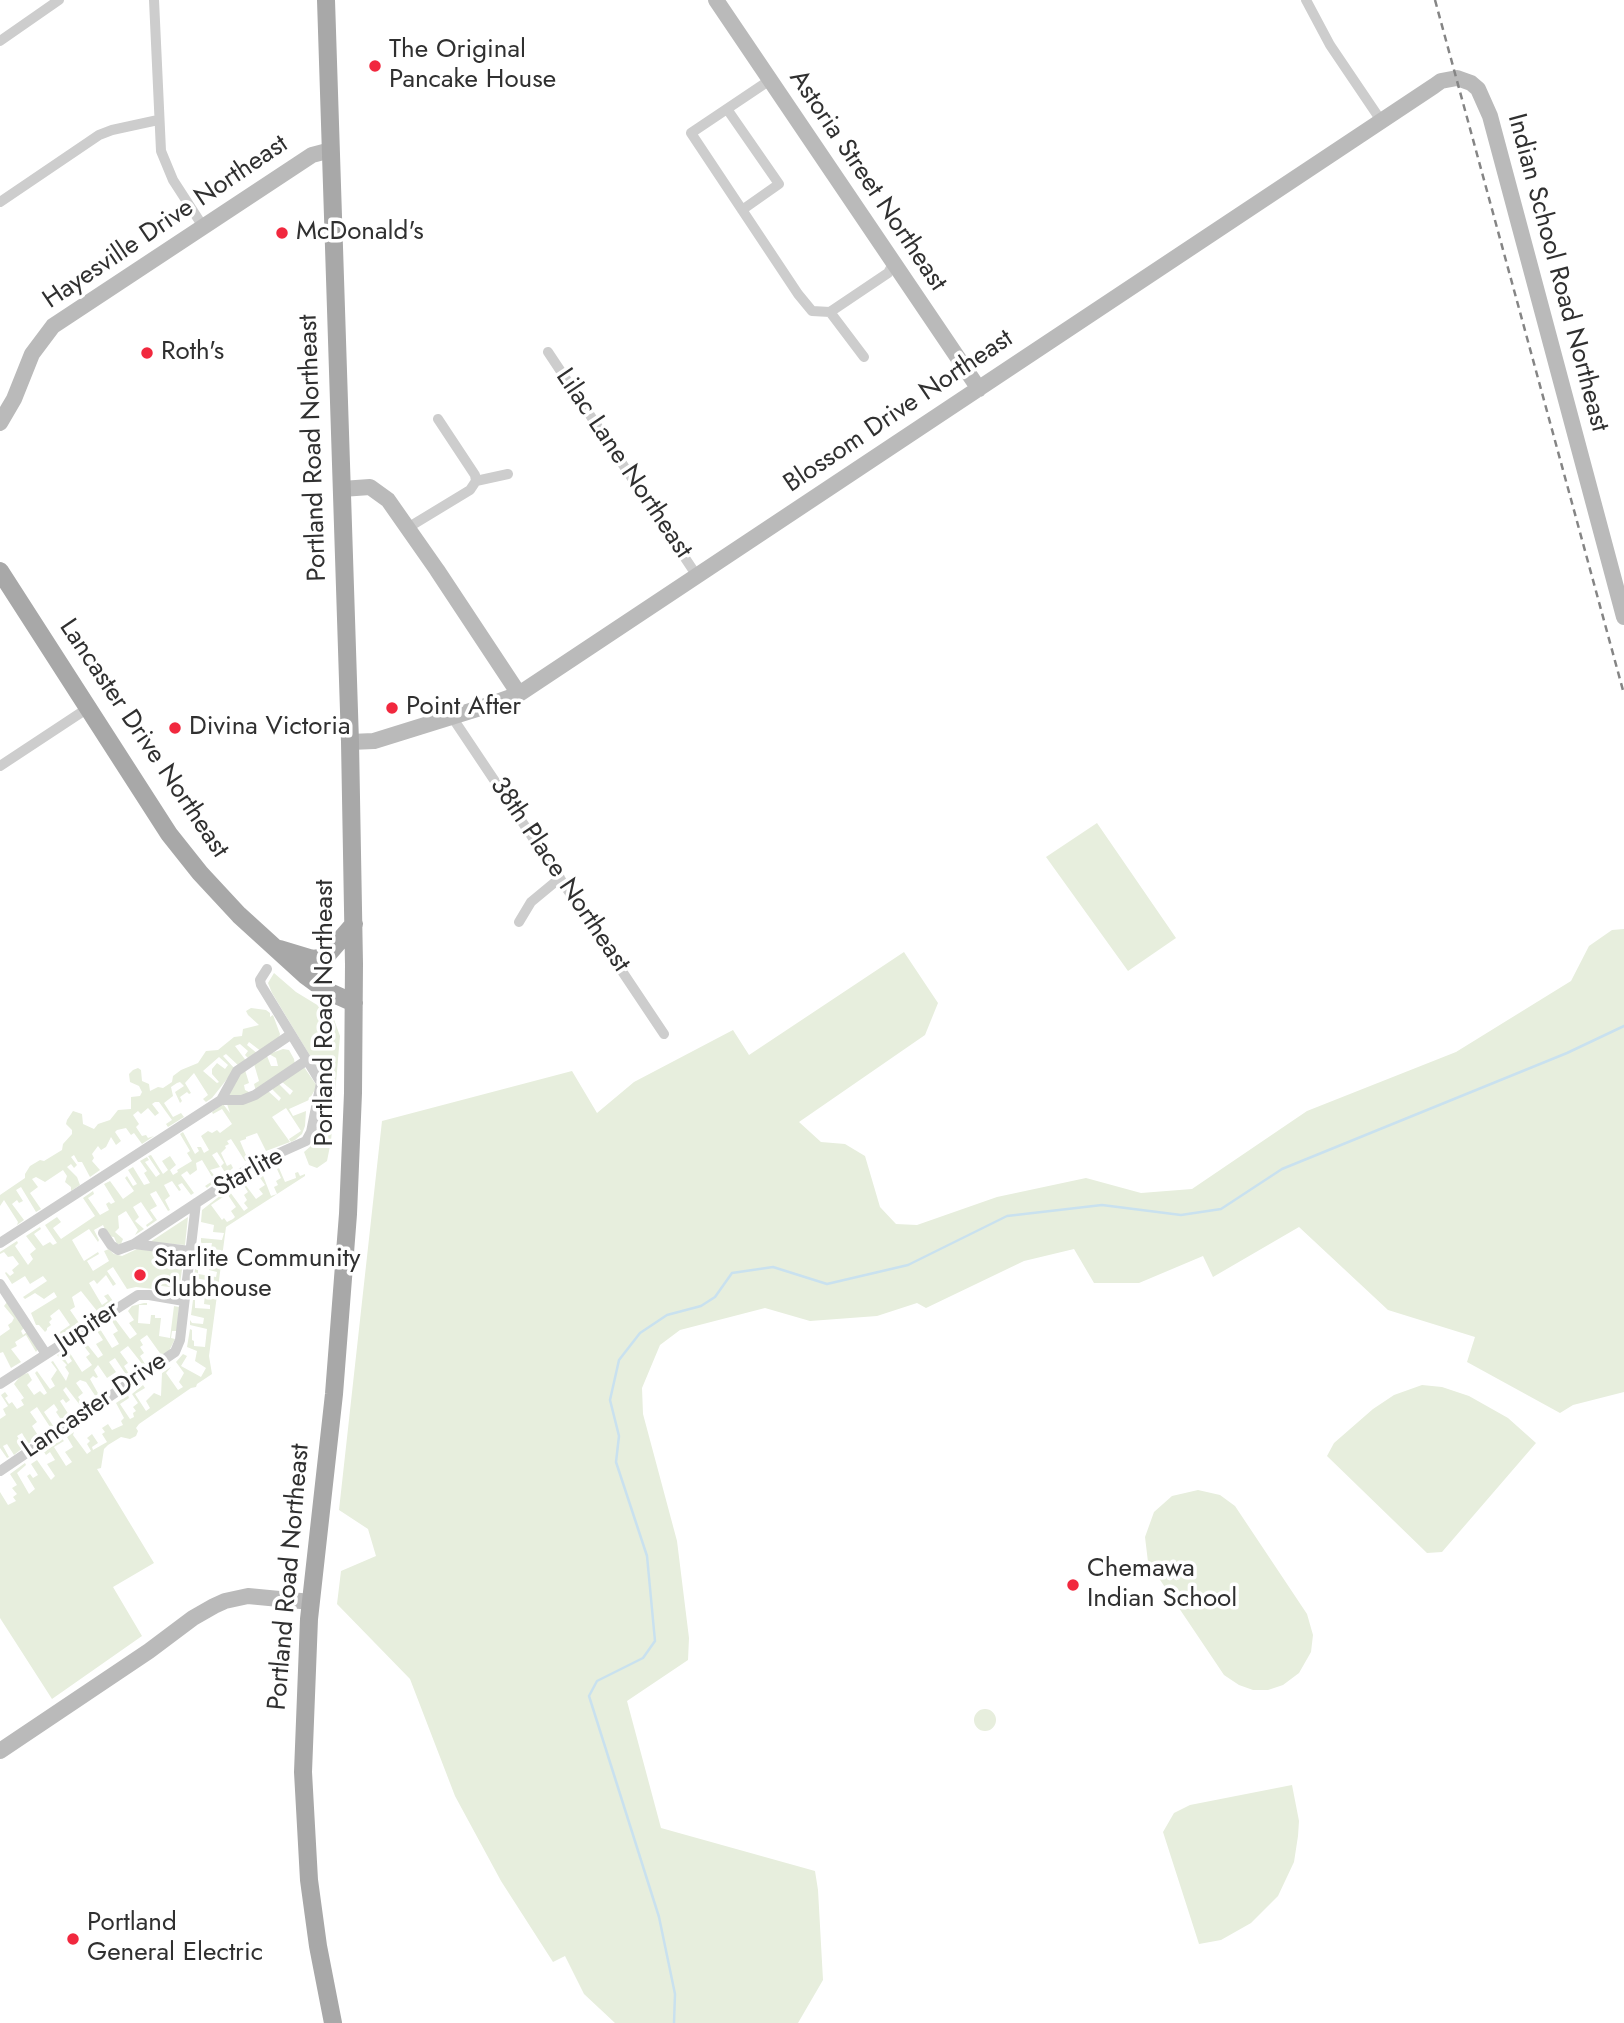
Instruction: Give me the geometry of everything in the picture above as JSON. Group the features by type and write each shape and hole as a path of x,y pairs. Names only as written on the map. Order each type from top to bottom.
{"main road":[{"name":"Portland Road Northeast","path":"326,0 342,489 354,1003 348,1214 334,1394 311,1602 303,1715 303,1800 312,1902 333,2023"},
{"name":"Lancaster Drive Northeast","path":"0,571 169,834 200,873 274,947 325,990 354,1003"},
{"path":"274,947 313,959 320,958 328,954 354,923"}],"street":[{"path":"0,41 59,0"},
{"path":"155,0 161,151 166,165 204,228"},
{"name":"Astoria Street Northeast","path":"716,0 979,389"},
{"path":"1306,0 1330,45 1381,122"},
{"name":"Blossom Drive Northeast","path":"349,742 374,741 519,694 1441,82 1457,78"},
{"name":"Indian School Road Northeast","path":"1457,78 1471,83 1486,101 1624,617"},
{"path":"770,80 691,133 798,294 812,311 830,312 888,273 893,264"},
{"path":"727,109 779,184 742,210"},
{"path":"0,202 99,135 158,120"},
{"name":"Hayesville Drive Northeast","path":"0,423 14,399 32,354 53,326 313,155 331,150"},
{"path":"830,312 864,357"},
{"name":"Lilac Lane Northeast","path":"548,352 697,576"},
{"path":"409,527 470,490 476,481 475,475 438,419"},
{"path":"476,481 508,474"},
{"path":"342,489 361,486 378,491 394,507 519,694"},
{"path":"0,766 88,708"},
{"name":"38th Place Northeast","path":"452,717 664,1034"},
{"path":"519,922 524,911 539,894 560,878"},
{"name":"Starlite","path":"134,1244 257,1163 306,1141 311,1132 321,1083 261,985 260,980 267,969"},
{"path":"0,1243 221,1100 237,1071 290,1035"},
{"path":"221,1100 242,1100 255,1095 307,1060"},
{"name":"Lancaster Drive","path":"0,1471 179,1347 196,1203"},
{"path":"103,1233 118,1250 134,1244 190,1251"},
{"path":"2,1292 46,1354"},
{"name":"Jupiter","path":"0,1384 138,1296 149,1295 184,1301"},
{"path":"0,1751 214,1606 248,1596 311,1602"}],"green space":[{"path":"1097,823 1176,938 1128,971 1046,857"},
{"path":"1624,929 1624,1392 1573,1405 1560,1413 1467,1362 1475,1337 1388,1310 1299,1227 1213,1277 1203,1256 1139,1283 1094,1283 1074,1249 1024,1261 926,1308 917,1303 877,1316 810,1321 765,1308 680,1330 660,1345 642,1388 643,1414 677,1541 689,1638 688,1660 627,1701 661,1828 815,1871 823,1980 798,2023 615,2023 584,1994 565,1956 553,1962 501,1881 455,1796 410,1679 337,1604 341,1571 376,1556 368,1529 339,1510 382,1121 572,1071 597,1113 634,1082 733,1030 749,1055 904,952 938,1003 925,1035 799,1122 821,1142 845,1144 865,1156 880,1207 896,1224 917,1225 997,1197 1086,1178 1141,1193 1192,1189 1307,1111 1456,1052 1571,981 1589,946 1612,930"},
{"path":"274,973 296,992 332,1014 340,1036 331,1141 327,1161 317,1168 309,1165 304,1152 312,1145 323,1107 330,1100 330,1085 272,993 268,983"},
{"path":"251,1008 266,1010 270,1017 273,1015 280,1034 278,1042 262,1052 249,1042 247,1045 258,1054 250,1060 245,1055 248,1051 240,1044 235,1046 247,1062 240,1067 226,1054 223,1056 235,1069 212,1098 206,1102 203,1099 208,1095 194,1073 185,1083 191,1093 187,1092 180,1097 180,1103 175,1092 184,1086 180,1082 177,1083 171,1087 173,1096 164,1103 173,1117 181,1113 184,1117 168,1127 166,1124 172,1120 159,1102 155,1102 152,1104 159,1113 155,1116 148,1108 141,1114 138,1111 133,1115 142,1136 154,1136 142,1144 134,1133 131,1135 126,1128 117,1130 115,1132 121,1141 116,1145 111,1137 106,1147 101,1150 98,1146 92,1154 92,1161 100,1170 90,1177 82,1162 78,1162 74,1155 71,1157 77,1165 74,1168 71,1164 67,1167 77,1177 80,1185 71,1191 71,1187 65,1182 67,1176 63,1170 45,1182 36,1177 32,1179 38,1187 30,1193 41,1209 36,1212 21,1187 16,1190 23,1201 19,1203 17,1200 12,1204 24,1220 17,1225 18,1222 4,1200 0,1206 0,1195 25,1178 30,1166 62,1150 63,1144 72,1134 66,1124 73,1111 82,1114 83,1124 94,1129 98,1124 110,1120 118,1110 131,1109 131,1097 140,1096 142,1092 139,1086 130,1082 129,1074 133,1070 141,1070 142,1081 149,1084 150,1091 163,1088 172,1082 173,1076 181,1070 198,1063 206,1051 218,1050 234,1037 242,1036 243,1029 259,1025 246,1011","holes":["219,1057 228,1065 225,1069 217,1063 212,1069 212,1074 219,1082 217,1083 203,1071"]},
{"path":"283,1049 289,1050 296,1071 304,1067 317,1086 309,1100 289,1109 293,1116 306,1111 302,1134 291,1142 289,1139 301,1131 286,1108 272,1117 290,1142 266,1151 257,1133 246,1137 240,1141 248,1160 245,1161 231,1139 221,1153 227,1166 231,1164 233,1168 226,1174 221,1166 224,1163 217,1152 212,1155 220,1167 210,1170 218,1179 207,1188 205,1186 214,1180 202,1160 196,1163 197,1170 190,1175 187,1171 181,1175 194,1193 191,1195 182,1183 178,1185 181,1190 179,1191 172,1181 164,1185 170,1196 165,1200 170,1210 168,1211 156,1191 150,1194 157,1206 150,1210 157,1220 147,1227 153,1220 141,1202 133,1207 139,1217 135,1221 144,1229 135,1235 138,1230 126,1211 118,1216 119,1228 115,1232 123,1239 121,1244 117,1244 114,1237 108,1236 103,1225 94,1230 98,1242 89,1229 72,1240 84,1261 98,1252 99,1254 87,1261 93,1271 109,1261 104,1251 109,1249 122,1256 137,1249 184,1255 179,1291 175,1291 176,1288 155,1285 153,1289 127,1289 113,1267 107,1271 116,1284 113,1286 106,1275 97,1284 94,1280 89,1283 102,1305 108,1301 104,1296 108,1294 113,1301 97,1311 81,1291 72,1297 75,1307 70,1310 79,1323 61,1335 60,1332 70,1325 59,1309 50,1316 51,1325 45,1332 36,1325 31,1313 57,1297 54,1292 44,1299 35,1293 25,1299 23,1297 47,1281 43,1276 30,1284 25,1276 12,1284 5,1273 10,1276 19,1264 13,1256 8,1257 4,1252 0,1252 17,1241 15,1246 28,1265 33,1259 30,1254 36,1249 26,1236 40,1227 34,1234 43,1246 50,1242 53,1245 57,1243 45,1225 57,1217 61,1222 53,1228 61,1239 95,1216 83,1198 93,1191 94,1194 88,1198 100,1215 109,1210 106,1204 115,1202 104,1184 110,1181 123,1199 134,1191 125,1178 127,1176 133,1186 137,1184 128,1170 133,1167 144,1185 150,1183 144,1173 147,1171 140,1161 147,1157 149,1160 145,1162 156,1177 160,1174 148,1156 151,1155 163,1174 168,1170 162,1161 170,1156 176,1165 170,1170 173,1175 178,1172 177,1170 192,1161 187,1153 190,1151 180,1134 183,1132 195,1154 199,1151 197,1147 201,1147 204,1153 209,1150 201,1136 208,1131 212,1133 217,1130 220,1133 232,1124 222,1109 213,1114 212,1112 223,1104 230,1113 227,1104 232,1098 229,1095 231,1083 240,1072 245,1070 249,1083 244,1085 245,1090 251,1093 247,1095 244,1103 267,1090 279,1101 281,1098 271,1088 278,1083 290,1095 293,1091 282,1082 288,1078 288,1070 282,1074 280,1080 273,1080 256,1090 254,1084 259,1081 254,1064 267,1056 271,1066 278,1066 276,1058 269,1054"},
{"path":"266,1168 262,1173 271,1196 277,1194 274,1187 278,1185 276,1181 281,1178 277,1169 279,1168 285,1182 296,1178 295,1173 298,1172 300,1176 305,1176 226,1227 209,1356 212,1374 139,1424 136,1436 130,1439 121,1437 108,1445 104,1449 101,1468 97,1469 154,1563 113,1587 142,1636 52,1699 0,1618 0,1492 8,1505 16,1501 13,1497 17,1494 12,1488 17,1485 10,1474 25,1463 17,1473 29,1494 35,1489 27,1476 30,1474 33,1478 38,1475 31,1464 37,1460 51,1480 55,1476 47,1464 55,1460 50,1452 46,1455 44,1452 62,1439 64,1441 54,1447 66,1466 72,1462 65,1452 73,1447 67,1437 74,1432 73,1435 87,1454 91,1451 87,1438 92,1434 98,1443 92,1447 93,1450 107,1442 102,1428 108,1424 112,1430 123,1425 121,1421 124,1418 116,1403 128,1395 129,1398 120,1404 130,1419 134,1417 133,1413 136,1411 133,1407 138,1403 132,1394 143,1385 145,1388 135,1394 146,1411 150,1408 146,1401 154,1393 161,1396 162,1373 171,1367 166,1373 178,1390 183,1387 179,1382 184,1373 176,1362 183,1354 187,1356 181,1366 201,1377 206,1368 195,1361 197,1351 187,1347 190,1329 194,1346 205,1347 207,1329 190,1325 190,1320 192,1323 203,1324 204,1318 191,1315 193,1300 195,1308 210,1309 210,1305 204,1304 205,1295 215,1295 218,1282 194,1278 195,1269 198,1274 216,1277 217,1272 209,1270 210,1262 198,1260 199,1253 201,1258 220,1259 221,1250 211,1249 212,1243 201,1243 201,1238 222,1240 224,1233 213,1232 214,1225 201,1222 202,1210 221,1195 223,1197 211,1205 222,1220 224,1218 227,1222 233,1219 235,1217 231,1211 236,1207 226,1192 233,1187 230,1192 244,1211 248,1208 244,1203 247,1200 244,1195 248,1192 241,1181 247,1177 249,1179 244,1183 256,1199 263,1194 259,1189 265,1185 256,1172"},
{"path":"188,1217 185,1245 150,1242"},
{"path":"7,1302 24,1328 21,1331 23,1335 27,1332 38,1349 36,1352 26,1335 15,1342 17,1346 11,1349 21,1362 11,1368 3,1352 0,1353 0,1336 10,1329 8,1325 14,1318 4,1306"},
{"path":"144,1303 147,1305 139,1305 138,1323 150,1324 151,1315 155,1315 155,1318 161,1318 159,1336 170,1338 174,1306 179,1307 177,1331 172,1331 171,1338 175,1339 169,1351 162,1356 147,1335 140,1340 144,1353 140,1356 145,1364 143,1365 128,1346 120,1352 128,1363 124,1366 129,1374 127,1376 115,1358 109,1362 116,1372 107,1378 98,1365 94,1370 98,1377 93,1376 90,1379 99,1395 96,1397 86,1382 80,1380 76,1383 83,1393 78,1397 85,1407 83,1409 66,1387 63,1390 70,1400 66,1403 63,1399 60,1401 69,1415 62,1421 54,1404 44,1412 54,1427 43,1434 42,1432 50,1427 37,1407 30,1412 37,1422 32,1426 39,1437 28,1444 22,1433 17,1436 24,1447 14,1455 7,1444 3,1446 9,1457 7,1458 0,1448 0,1419 6,1415 3,1409 8,1406 1,1395 5,1392 9,1404 12,1402 17,1409 24,1405 21,1400 24,1398 14,1384 21,1375 28,1373 32,1380 27,1385 34,1395 40,1391 44,1395 47,1393 35,1373 37,1371 50,1389 55,1386 51,1379 57,1370 51,1362 53,1361 66,1381 69,1373 65,1367 67,1365 57,1355 61,1353 68,1364 72,1361 66,1352 68,1350 82,1372 92,1365 86,1357 90,1354 80,1341 83,1339 98,1358 103,1355 96,1344 103,1340 97,1331 100,1329 112,1348 119,1344 113,1334 118,1331 112,1321 115,1319 130,1339 137,1334 129,1323 134,1320 128,1311 132,1306"},
{"path":"1422,1385 1442,1387 1469,1396 1508,1418 1536,1443 1442,1552 1427,1553 1327,1456 1334,1443 1373,1409 1394,1395"},
{"path":"1198,1490 1220,1495 1235,1506 1307,1614 1313,1635 1311,1652 1299,1673 1283,1685 1268,1690 1253,1690 1224,1675 1148,1562 1145,1537 1154,1512 1172,1496"},
{"path":"985,1709 993,1712 996,1720 993,1728 985,1731 977,1728 974,1720 977,1712"},
{"path":"1292,1785 1299,1821 1298,1836 1294,1862 1278,1896 1251,1923 1221,1940 1199,1944 1163,1832 1174,1813 1190,1805"}],"waterway":[{"path":"674,2023 675,1994 659,1917 589,1696 597,1681 643,1658 655,1641 647,1556 616,1462 619,1436 610,1400 619,1360 640,1333 667,1315 701,1306 715,1297 732,1273 773,1267 827,1284 908,1265 1007,1216 1102,1205 1181,1215 1221,1209 1282,1169 1567,1053 1624,1026"}],"railway":[{"path":"1435,0 1624,694"}],"place":[{"name":"The Original Pancake House","path":"375,66"},
{"name":"McDonald's","path":"282,233"},
{"name":"Roth's","path":"147,353"},
{"name":"Point After","path":"392,708"},
{"name":"Divina Victoria","path":"175,728"},
{"name":"Starlite Community Clubhouse","path":"140,1275"},
{"name":"Chemawa Indian School","path":"1073,1585"},
{"name":"Portland General Electric","path":"73,1939"}]}
